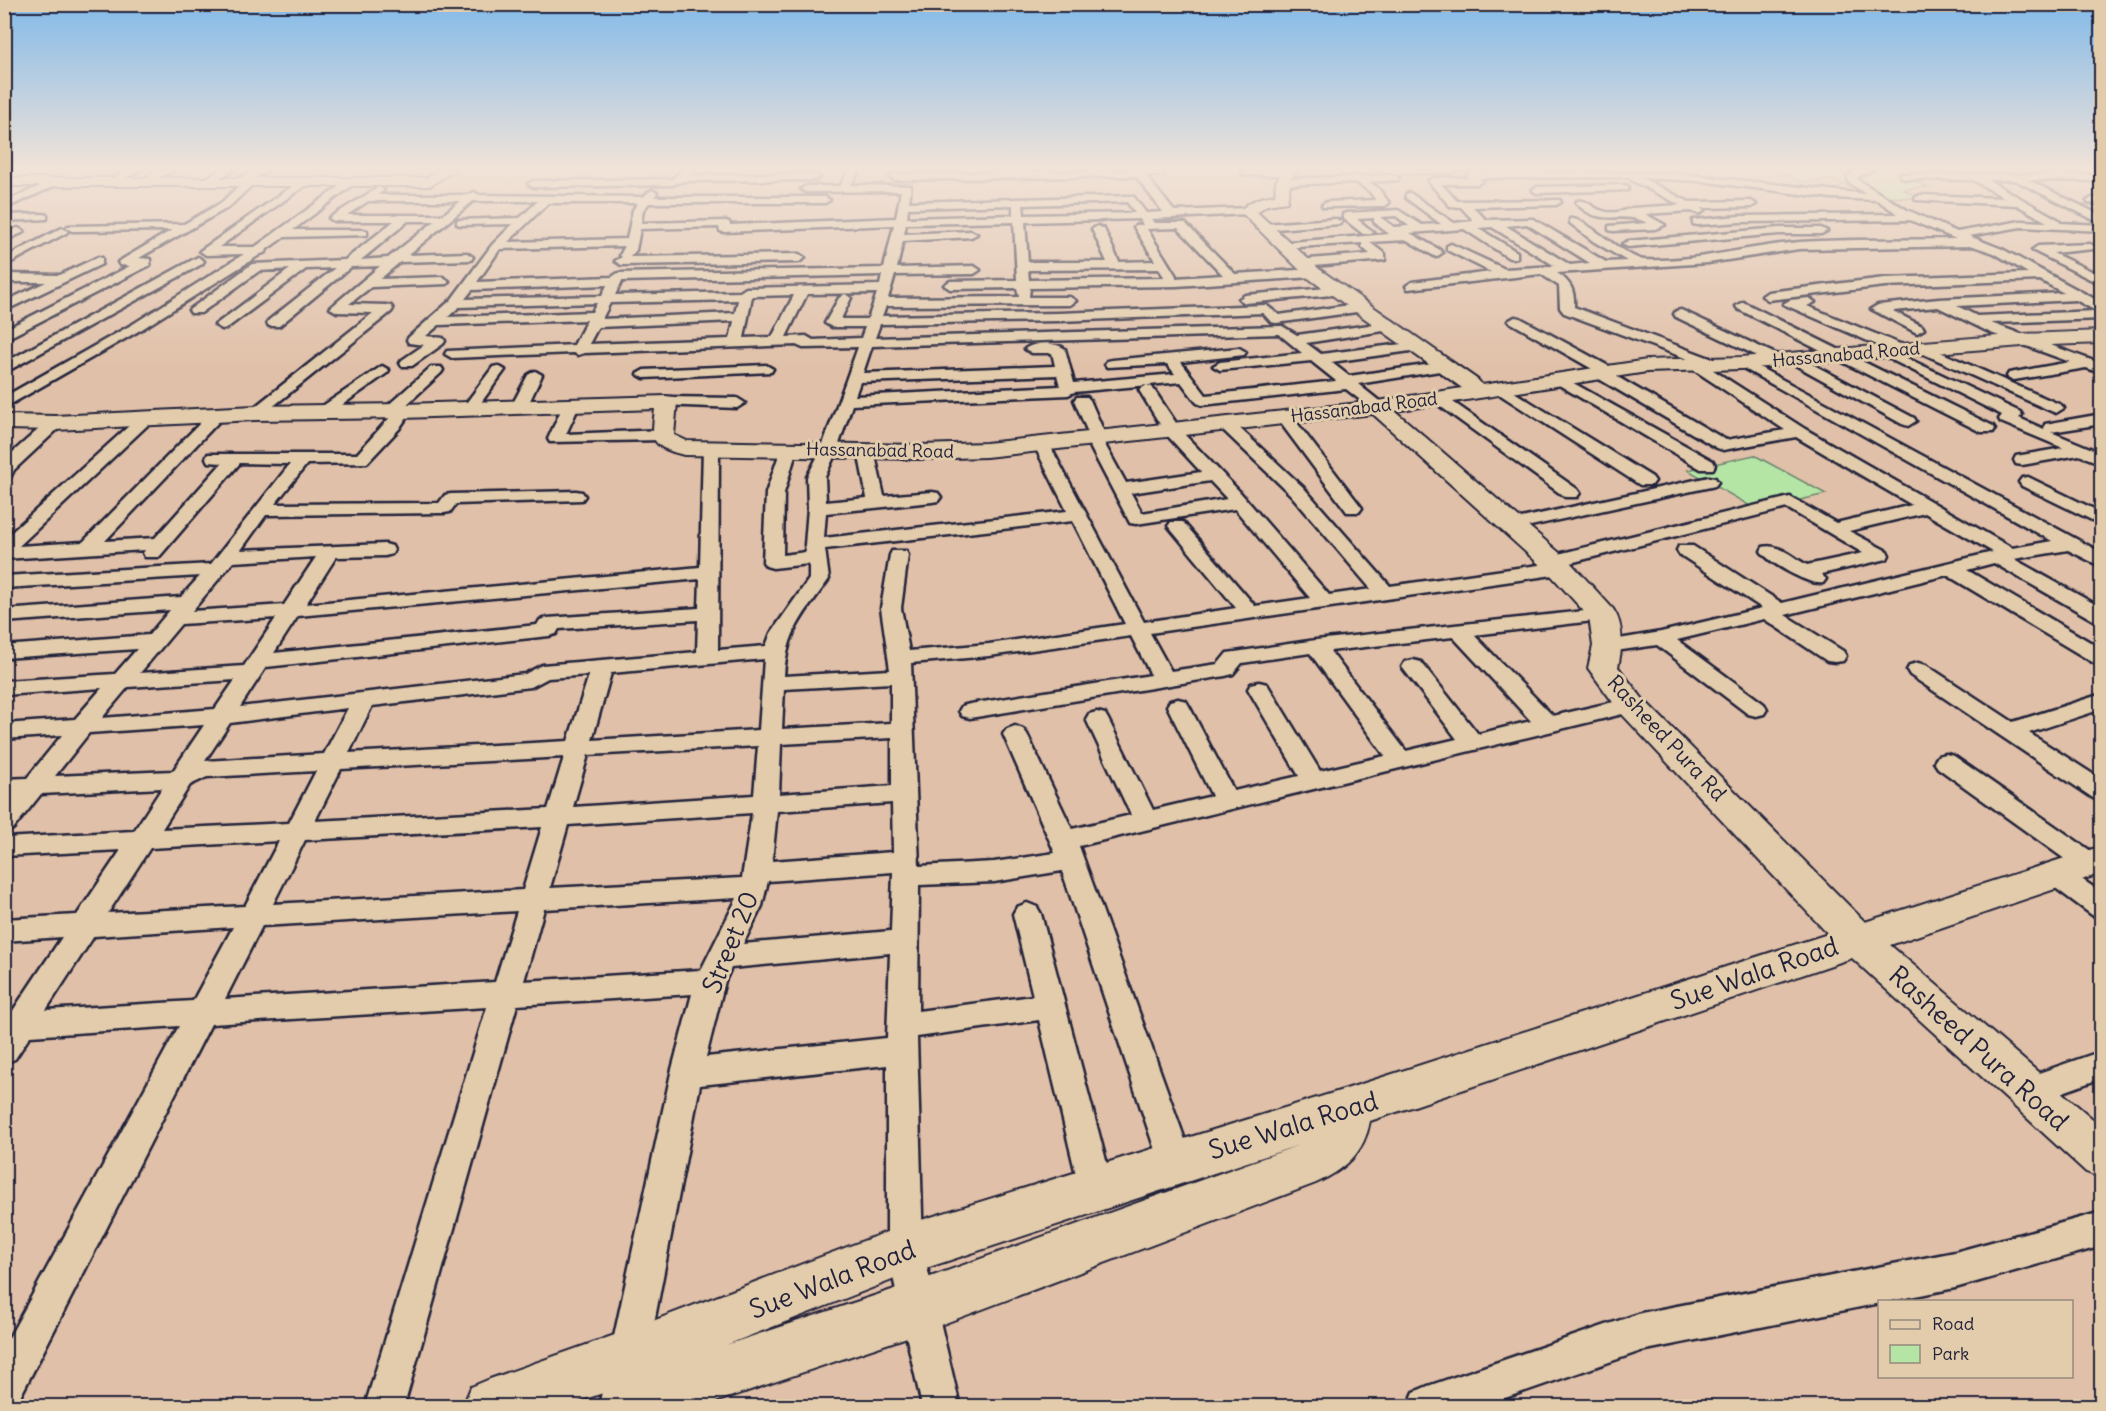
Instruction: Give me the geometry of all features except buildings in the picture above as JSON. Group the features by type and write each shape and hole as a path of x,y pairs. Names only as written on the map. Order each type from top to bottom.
{"street":[{"path":"4,263 56,235"},
{"path":"171,235 124,262 199,258 288,247 308,235"},
{"path":"4,369 199,258 232,235"},
{"path":"4,404 246,260 281,235"},
{"path":"274,323 384,235"},
{"path":"255,413 386,309 337,308 424,235"},
{"path":"407,363 438,341 414,340 456,303 505,235"},
{"path":"578,351 606,299 621,261 635,245 635,235"},
{"path":"1024,318 1024,266 1028,253 1026,235"},
{"path":"1099,235 1102,250 1114,266"},
{"path":"1150,235 1163,265 1174,282"},
{"path":"1190,235 1233,279"},
{"path":"1271,235 1307,268 1471,384 1474,393"},
{"path":"1481,235 1513,255"},
{"path":"1509,235 1567,268"},
{"path":"1552,235 1603,266"},
{"path":"1592,235 1639,263"},
{"path":"1628,244 1735,235"},
{"path":"1762,235 1793,247"},
{"path":"1957,235 2001,246 2043,276 2102,309"},
{"path":"1973,235 1976,238"},
{"path":"1494,243 1451,248 1503,273 1708,259 1793,247 1976,238 1985,235"},
{"path":"736,343 746,292 887,287 975,250 926,250 894,236"},
{"name":"Street 20","path":"618,1407 687,1073 717,969 748,906 755,879 766,803 775,652 781,633 819,579 816,551 816,477 829,450 863,348 887,287 887,256 894,236"},
{"path":"1282,245 1409,236 1436,253"},
{"path":"501,238 635,245"},
{"path":"2037,239 2069,238"},
{"path":"845,298 832,323 1024,318 1159,297 1174,282 1233,279 1381,257 1366,245"},
{"path":"1476,245 1521,272"},
{"path":"1891,253 2001,246"},
{"path":"2090,248 2038,250 2102,281"},
{"path":"222,325 325,250"},
{"path":"196,310 256,267 467,257"},
{"path":"199,258 246,260"},
{"path":"621,261 811,258"},
{"path":"4,307 98,261"},
{"path":"4,336 158,261"},
{"path":"1024,266 1163,265"},
{"path":"1543,270 1566,286 1569,292 1567,308 1569,310 1705,364 1799,432 1926,507 2102,617"},
{"path":"1413,286 1505,274 1503,273"},
{"path":"1768,296 1885,282 2043,276"},
{"path":"468,286 618,277 887,287 1024,301 1072,302 1159,297 1282,297 1339,291"},
{"path":"4,278 64,278"},
{"path":"367,283 443,281"},
{"path":"1885,282 2022,340 2098,368"},
{"path":"932,285 1024,283 1266,309 1276,319 1364,308"},
{"path":"777,341 802,291"},
{"path":"4,296 27,296"},
{"path":"456,303 746,296"},
{"path":"2079,296 1939,303 1878,309 1906,344 2014,419 2102,459"},
{"path":"1810,302 1790,304 1906,344 2056,408"},
{"path":"1743,306 1987,429"},
{"path":"1681,314 1786,360 1908,421"},
{"path":"1905,317 2102,315"},
{"path":"435,321 741,317"},
{"path":"1515,321 1723,445 1799,432"},
{"path":"26,324 137,326"},
{"path":"1295,340 1391,326"},
{"path":"863,348 1282,330 1378,406 1557,565 1603,615"},
{"name":"Hassanabad Road","path":"663,435 672,445 711,448 986,450 1285,418 1474,393 1647,366 1786,360 1840,355 1906,344 2096,339"},
{"path":"452,354 578,351 806,340 803,344 863,348 1058,349 1188,344"},
{"path":"1220,366 1418,346"},
{"path":"638,403 650,347"},
{"path":"1058,349 1067,388"},
{"path":"1112,364 1240,352"},
{"path":"1171,359 1202,400 1348,383 1446,366"},
{"path":"1741,363 2102,561"},
{"path":"2014,376 2098,368"},
{"path":"469,409 498,369"},
{"path":"644,374 766,369"},
{"path":"323,412 382,370"},
{"path":"214,458 361,459 393,426 397,411 435,370"},
{"path":"853,378 1063,370"},
{"path":"519,407 534,375"},
{"path":"845,401 1068,390 1067,388 1185,377"},
{"path":"1512,525 1708,474 1559,380"},
{"path":"1500,389 1646,481"},
{"path":"1148,390 1173,431 1239,503 1323,601"},
{"path":"1438,398 1571,493"},
{"path":"1082,400 1096,439 1136,519 1239,503"},
{"path":"571,406 556,439 663,435 666,402"},
{"path":"4,422 56,423 255,413 666,402 737,403"},
{"path":"89,548 217,415"},
{"path":"4,552 147,418"},
{"path":"1285,418 1353,508"},
{"path":"1964,433 1987,429 2014,419"},
{"path":"2051,427 2102,419"},
{"path":"4,474 6,468 56,423"},
{"path":"1227,425 1297,490 1384,592"},
{"path":"1042,445 1164,679"},
{"path":"707,658 710,613 711,448"},
{"path":"789,449 776,493 773,562 816,551 1078,515"},
{"path":"866,450 877,503"},
{"path":"2022,460 2082,450"},
{"path":"133,574 236,458"},
{"path":"4,824 82,726 222,563 302,459"},
{"path":"1120,489 1213,475"},
{"path":"2028,482 2102,520"},
{"path":"261,510 444,508 451,499 576,496"},
{"path":"817,508 932,497"},
{"path":"773,683 901,667 989,650 1557,565 1790,502 1880,555 1803,572"},
{"path":"1833,529 1926,507"},
{"path":"1178,526 1249,611"},
{"path":"4,552 161,543"},
{"path":"1608,646 1661,638 2003,556 2071,544"},
{"path":"4,582 133,574 330,551 385,550"},
{"path":"1686,550 1835,656"},
{"path":"4,1050 13,1024 86,926 330,551"},
{"path":"1770,551 1843,596"},
{"path":"899,555 891,608 901,667 905,868 902,1038 905,1250 940,1407"},
{"path":"1951,569 2102,658"},
{"path":"4,616 181,611 291,611 710,572"},
{"path":"4,688 255,666 549,630 547,624 710,613"},
{"path":"970,711 1225,669 1235,658 1316,646 1603,615"},
{"name":"Rasheed Pura Rd","path":"1603,615 1608,646 1603,669 1631,705 1857,939"},
{"path":"1459,632 1549,726"},
{"path":"1661,638 1756,709"},
{"path":"4,652 155,641"},
{"path":"1316,646 1401,761"},
{"path":"4,732 224,716 531,680 542,672 775,652"},
{"path":"385,1407 505,995 580,748 602,666"},
{"path":"1413,667 1474,744"},
{"path":"1918,670 2102,792"},
{"path":"1259,689 1314,782"},
{"path":"4,1387 254,915 364,700"},
{"path":"2009,731 2102,701"},
{"path":"4,930 535,899 905,868 994,872 1067,850 1146,821 1631,705"},
{"path":"1178,706 1227,802"},
{"path":"1097,719 1146,821"},
{"path":"4,787 183,779 203,769 334,760 902,730"},
{"path":"1015,734 1067,850 1176,1162"},
{"path":"1946,762 2082,865 2102,908"},
{"path":"4,847 559,817 903,794"},
{"name":"Sue Wala Road","path":"490,1407 629,1357 905,1250 1096,1187 1346,1110 2082,865"},
{"path":"1027,914 1096,1187"},
{"name":"Rasheed Pura Road","path":"1857,939 2102,1157"},
{"path":"13,1024 505,995 717,969 905,941"},
{"path":"687,1073 902,1038 1049,1006"},
{"path":"2027,1091 2102,1064"},
{"path":"625,1407 919,1307 1290,1171 1328,1155 1343,1139 1348,1119 1346,1110"},
{"path":"1428,1407 1641,1332 1955,1270 2102,1229"}],"green space":[{"path":"1754,455 1826,494 1757,510 1688,470"}]}
